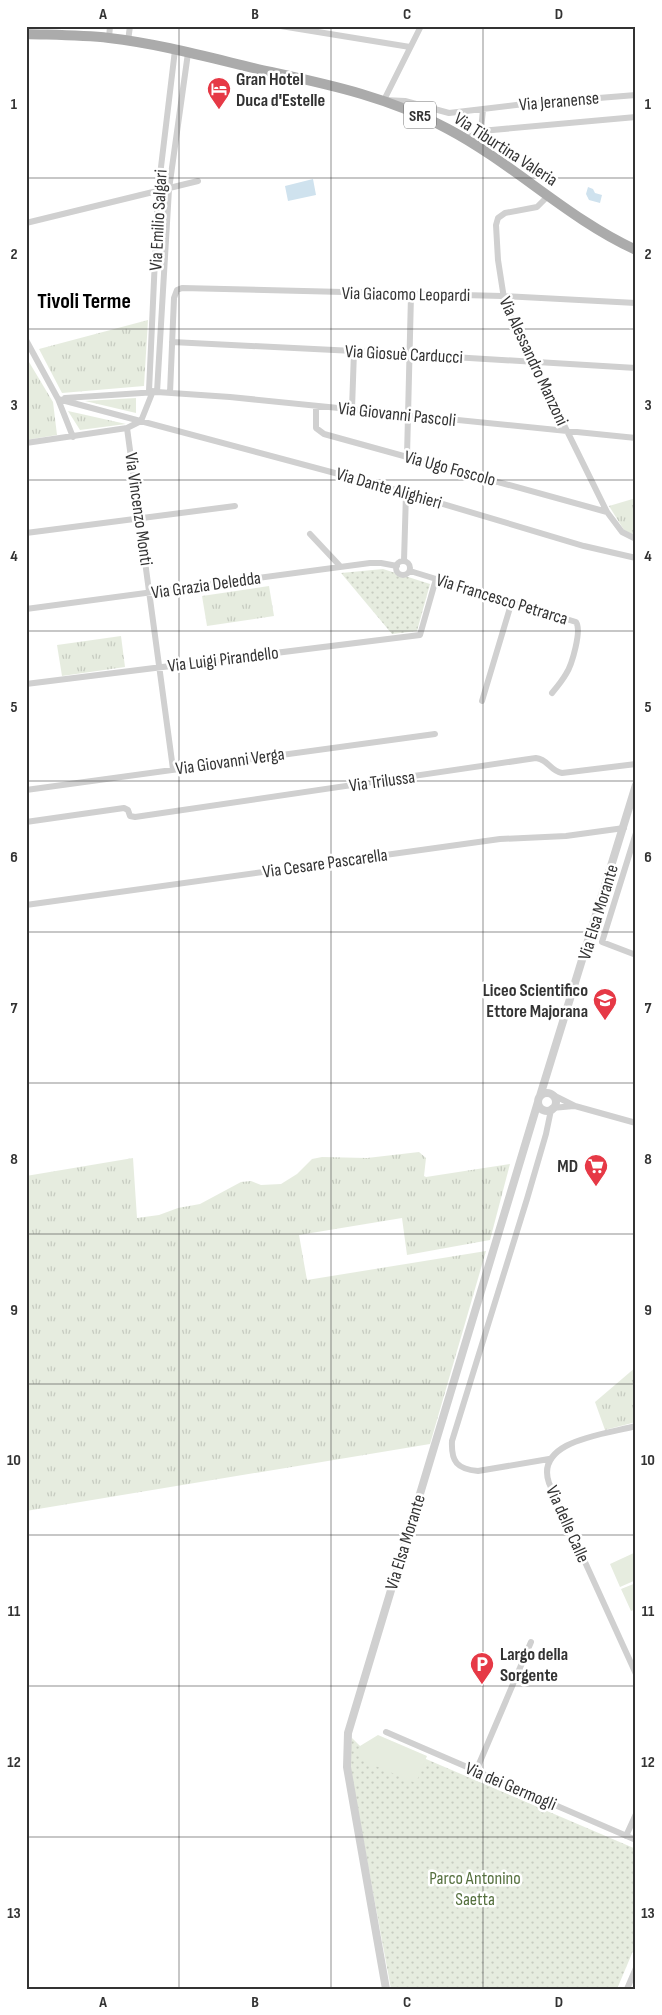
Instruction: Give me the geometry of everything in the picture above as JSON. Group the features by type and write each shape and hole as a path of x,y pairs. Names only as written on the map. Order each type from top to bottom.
{"main road":[{"name":"Via Tiburtina Valeria","path":"26,34 109,38 128,41 337,86 384,100 422,116 466,139 605,235 636,250"}],"street":[{"path":"109,38 110,26"},
{"path":"128,41 130,26"},
{"path":"281,26 410,47"},
{"path":"384,100 421,26"},
{"name":"Via Emilio Salgari","path":"153,391 158,192 174,50"},
{"name":"Via Emilio Salgari","path":"153,391 169,189 188,53"},
{"name":"Via Jeranense","path":"384,100 410,102 445,113 636,94"},
{"path":"466,139 481,131 483,109"},
{"name":"Via Jeranense","path":"481,131 636,117"},
{"path":"26,223 198,182"},
{"name":"Via Alessandro Manzoni","path":"548,196 537,207 505,212 498,218 496,225 497,246 502,296 507,310 607,512 622,532 636,539"},
{"name":"Via Giacomo Leopardi","path":"172,342 174,298 177,290 188,288 502,296 636,303"},
{"path":"407,456 411,295"},
{"path":"26,340 58,399 74,437"},
{"path":"170,392 172,342"},
{"name":"Via Giosuè Carducci","path":"172,342 636,368"},
{"path":"352,409 354,351"},
{"path":"26,443 127,428 141,421 153,391"},
{"name":"Via Giovanni Pascoli","path":"58,399 153,391 170,392 636,438"},
{"name":"Via Dante Alighieri","path":"58,399 406,493 584,546 636,558"},
{"name":"Via Ugo Foscolo","path":"316,406 315,426 319,432 607,512"},
{"name":"Via Vincenzo Monti","path":"127,428 174,769"},
{"path":"404,562 406,493"},
{"path":"26,533 235,506"},
{"path":"310,534 340,566"},
{"path":"404,562 408,563 410,570 408,574 401,575 398,573 397,566 399,563 404,562"},
{"name":"Via Grazia Deledda","path":"26,609 340,566 385,563 397,566"},
{"name":"Via Francesco Petrarca","path":"410,570 569,618 578,624 578,633 569,670 552,693"},
{"name":"Via Luigi Pirandello","path":"26,684 420,635 436,579"},
{"path":"482,701 512,601"},
{"name":"Via Giovanni Verga","path":"26,790 435,734"},
{"name":"Via Trilussa","path":"26,822 127,809 130,816 135,817 536,758 542,759 553,771 562,773 636,764"},
{"name":"Via Elsa Morante","path":"386,1989 346,1767 348,1733 539,1099 636,785"},
{"path":"628,813 636,804"},
{"name":"Via Cesare Pascarella","path":"26,905 490,840 566,836 624,828"},
{"path":"636,833 602,942 636,955"},
{"path":"575,1106 542,1109 539,1099 546,1093 575,1106 636,1123"},
{"path":"549,1459 478,1471 467,1470 459,1466 453,1460 451,1453 452,1441 546,1134 551,1109 555,1100 552,1095"},
{"name":"Via delle Calle","path":"636,1426 571,1443 559,1449 549,1459 546,1473 636,1674"},
{"path":"476,1771 531,1642"},
{"name":"Via dei Germogli","path":"386,1732 636,1840"},
{"path":"626,1836 636,1814"},
{"path":"627,1989 636,1968"}],"green space":[{"path":"148,320 144,386 62,393 39,349"},
{"path":"26,357 53,402 57,435 26,440"},
{"path":"136,398 136,413 85,401"},
{"path":"68,411 126,424 80,430"},
{"path":"636,498 636,536 624,530 609,506"},
{"path":"383,569 430,584 417,631 392,634 341,573"},
{"path":"269,586 274,616 207,626 202,596"},
{"path":"121,636 125,667 62,676 57,645"},
{"path":"419,1152 426,1158 424,1176 426,1177 510,1164 490,1240 407,1255 402,1218 299,1235 307,1280 486,1251 430,1444 26,1511 26,1176 133,1158 137,1218 159,1215 178,1208 200,1204 241,1182 251,1181 261,1185 281,1184 297,1174 312,1159 322,1157 367,1158"},
{"path":"636,1367 636,1422 605,1430 595,1402"},
{"path":"636,1552 636,1580 620,1587 610,1564"},
{"path":"636,1583 636,1609 631,1611 621,1589"},
{"path":"378,1735 427,1756 416,1783 359,1759 360,1746"},
{"name":"Parco Antonino Saetta","path":"352,1738 360,1746 360,1759 426,1759 636,1849 636,1944 617,1989 391,1989 350,1768 349,1752"}],"water":[{"path":"313,179 316,195 288,201 285,186"},
{"path":"588,187 593,189 595,193 602,195 600,203 589,200 586,194"}],"place":[{"name":"Gran Hotel Duca d'Estelle","path":"219,110"},
{"name":"Liceo Scientifico Ettore Majorana","path":"605,1021"},
{"name":"MD","path":"596,1187"},
{"name":"Largo della Sorgente","path":"482,1685"}],"district":[{"name":"Tivoli Terme","path":"84,300"}]}
